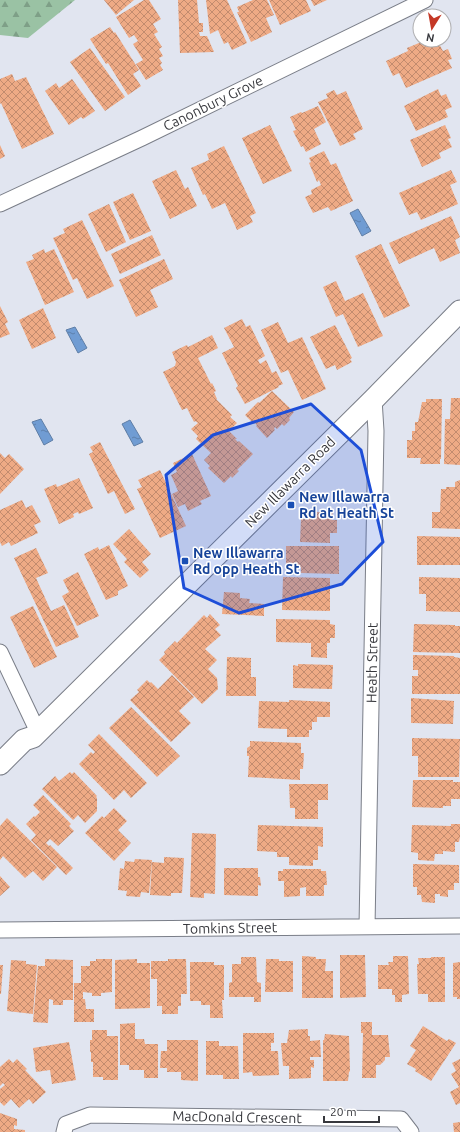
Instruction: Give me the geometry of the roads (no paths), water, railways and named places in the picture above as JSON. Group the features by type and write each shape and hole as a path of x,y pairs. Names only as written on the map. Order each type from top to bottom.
{"main road":[{"name":"New Illawarra Road","path":"0,764 24,740 36,734 374,399 460,311"},
{"name":"New Illawarra Road","path":"0,778 31,746 36,734"}],"street":[{"name":"Canonbury Grove","path":"0,204 149,135 425,0"},
{"name":"Heath Street","path":"367,927 375,447 374,399"},
{"path":"0,652 36,734"},
{"name":"Tomkins Street","path":"0,930 460,926"},
{"name":"MacDonald Crescent","path":"64,1132 66,1124 90,1115 401,1118 411,1132"}],"water":[{"path":"358,209 371,231 362,236 350,213"},
{"path":"75,327 87,348 78,353 66,330"},
{"path":"41,419 53,440 44,445 32,422"},
{"path":"130,420 143,442 134,446 122,424"}],"place":[{"name":"New Illawarra Rd at Heath St","path":"291,505"},
{"name":"New Illawarra Rd opp Heath St","path":"185,561"}]}
